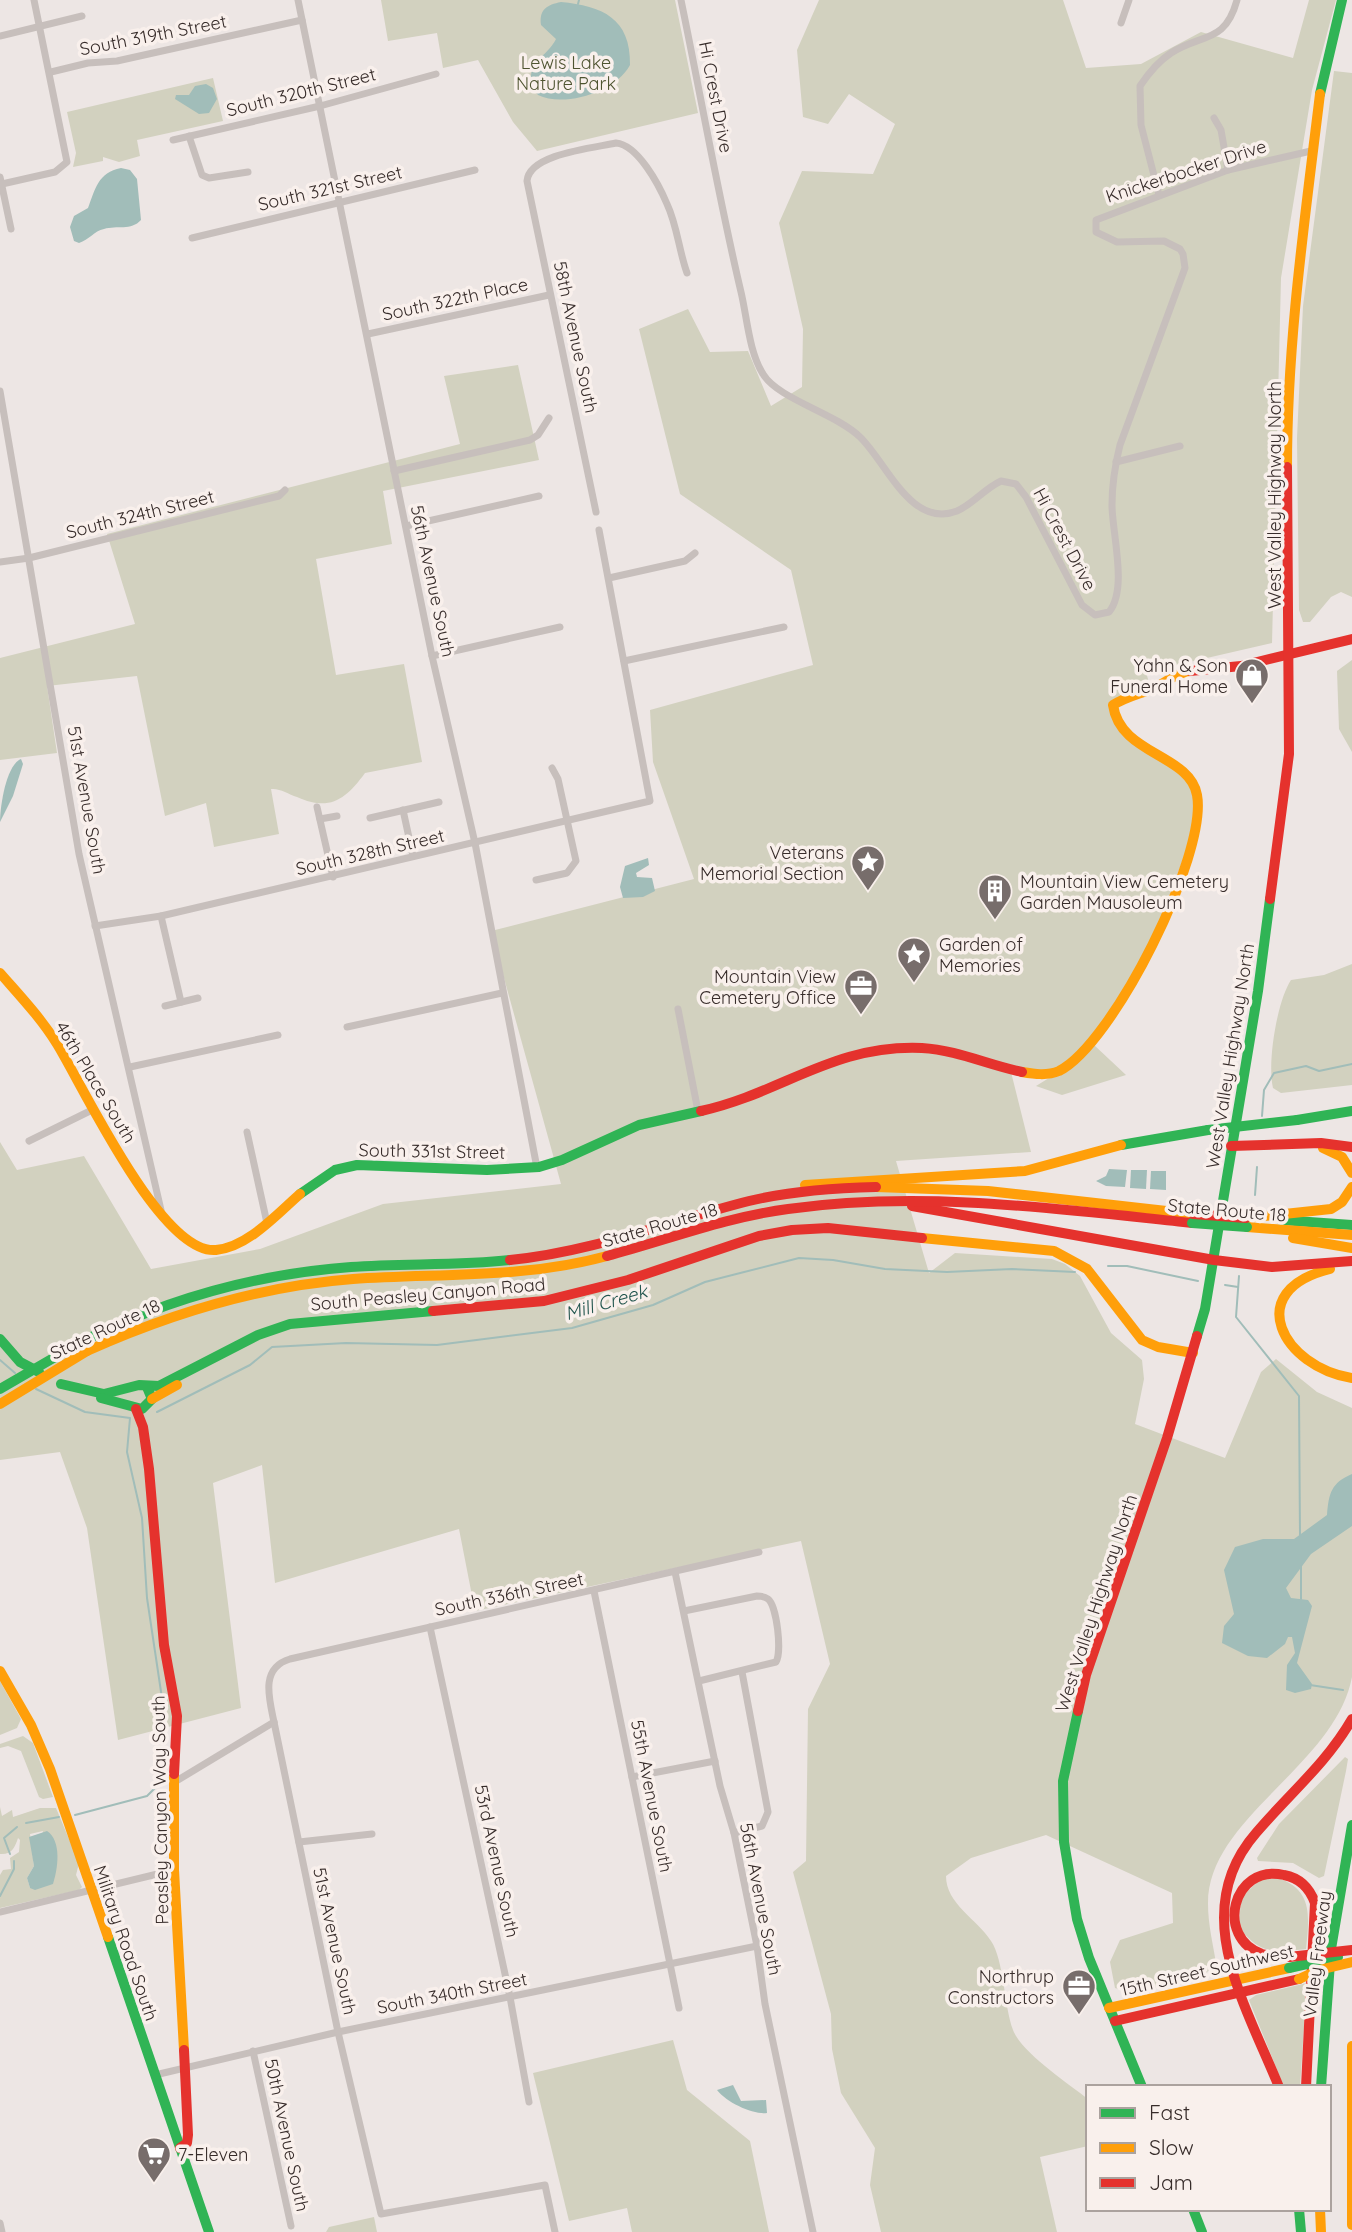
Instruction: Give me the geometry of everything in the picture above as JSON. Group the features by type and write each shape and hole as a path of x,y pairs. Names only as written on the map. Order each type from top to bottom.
{"main road":[{"name":"West Valley Highway North","path":"1141,2085 1109,2008 1077,1919 1064,1842 1063,1781 1086,1675 1193,1353 1214,1260 1258,991 1289,754 1287,412 1311,151 1320,93 1342,0"},
{"path":"1288,656 1352,639"},
{"name":"South 331st Street","path":"161,1210 184,1240 205,1250 228,1246 267,1223 321,1177 351,1165 537,1168 573,1156 623,1130 738,1101 833,1060 863,1051 898,1047 939,1049 1040,1074 1051,1073 1069,1063 1100,1033 1139,970 1188,858 1199,810 1197,793 1190,779 1120,728 1112,716 1113,705 1128,695 1151,690 1180,672 1241,666 1288,656"},
{"name":"46th Place South","path":"2,980 58,1045 92,1110 161,1210"},
{"path":"709,1212 757,1194 822,1182 1025,1171 1130,1142 1352,1111"},
{"path":"1231,1146 1332,1143 1352,1147"},
{"path":"1281,1145 1336,1152 1348,1162 1352,1173"},
{"path":"1246,1222 1331,1209 1348,1197 1352,1187"},
{"name":"State Route 18","path":"0,1389 166,1305 254,1280 350,1267 540,1257 609,1242 709,1212 785,1194 883,1188 986,1194 1192,1218"},
{"name":"State Route 18","path":"0,1404 84,1346 164,1318 248,1294 338,1280 501,1275 537,1271 596,1259 748,1217 787,1209 919,1199 1246,1222 1352,1225"},
{"path":"866,1202 962,1214 1214,1260 1272,1266 1352,1262"},
{"name":"State Route 18","path":"1246,1222 1262,1228 1352,1235"},
{"name":"South Peasley Canyon Road","path":"147,1387 165,1384 258,1335 290,1324 544,1301 628,1280 759,1236 828,1228 1054,1251 1087,1269 1129,1327 1142,1340 1158,1347 1193,1353"},
{"path":"1262,1228 1311,1242 1352,1248"},
{"path":"1352,1262 1296,1281 1282,1297 1279,1321 1286,1340 1306,1362 1325,1374 1352,1378"},
{"path":"0,1339 20,1362 61,1384 133,1408 150,1403 147,1387 136,1385 129,1390 104,1394 61,1384"},
{"name":"South Peasley Canyon Road","path":"150,1403 208,1361"},
{"path":"129,1390 127,1398 133,1408"},
{"name":"Peasley Canyon Way South","path":"149,1469 150,1403"},
{"name":"Peasley Canyon Way South","path":"133,1408 143,1427 164,1645 177,1716 173,1783 174,1870 188,2139 180,2148"},
{"name":"Military Road South","path":"0,1671 41,1746 209,2232"},
{"path":"1278,2085 1226,1951 1222,1914 1224,1888 1232,1865 1247,1843 1313,1779 1352,1719"},
{"name":"Valley Freeway","path":"1321,2085 1331,1949 1352,1825"},
{"path":"1306,2085 1315,1903 1308,1888 1295,1878 1278,1872 1260,1874 1248,1881 1238,1894 1234,1911 1237,1932 1243,1943 1258,1954 1289,1962 1352,1952"},
{"name":"15th Street Southwest","path":"1109,2008 1236,1981 1289,1962"},
{"path":"1299,1979 1319,1970 1352,1962"},
{"name":"15th Street Southwest","path":"1115,2021 1352,1968"},
{"path":"1352,2046 1352,2225"},
{"path":"1194,2211 1202,2232"},
{"path":"1299,2211 1301,2232"},
{"path":"1307,2211 1308,2232"},
{"path":"1320,2211 1321,2232"}],"street":[{"path":"11,229 1,181 55,172 64,166 67,156 34,0"},
{"name":"56th Avenue South","path":"298,0 432,656 475,843 537,1168"},
{"name":"Hi Crest Drive","path":"681,0 737,278 758,362 769,382 839,420 858,435 911,500 927,513 938,515 961,509 1001,481 1016,484 1026,497 1082,605 1095,615 1109,612 1118,594 1112,508 1116,462 1125,428 1185,268 1183,254"},
{"path":"1121,23 1129,0"},
{"path":"1159,195 1141,125 1140,86 1171,53 1219,33 1234,14 1237,0"},
{"path":"0,36 82,16"},
{"name":"South 319th Street","path":"51,72 88,63 117,61 302,20"},
{"name":"South 320th Street","path":"173,139 320,106 436,74"},
{"path":"1214,118 1221,130 1228,170"},
{"path":"189,135 202,175 209,178 248,172"},
{"name":"58th Avenue South","path":"596,512 527,181 530,170 544,160 622,143 641,162 669,206 687,273"},
{"name":"Knickerbocker Drive","path":"1183,254 1164,241 1117,242 1096,232 1096,220 1103,215 1228,170 1311,151"},
{"name":"South 321st Street","path":"192,238 475,170"},
{"name":"South 322th Place","path":"368,334 549,295"},
{"name":"51st Avenue South","path":"0,391 79,854 161,1210"},
{"path":"394,471 530,440 538,435 549,418"},
{"path":"1116,462 1180,446"},
{"name":"South 324th Street","path":"0,562 29,558 279,496 285,491"},
{"path":"406,526 539,496"},
{"path":"599,530 624,661 784,627"},
{"path":"609,578 685,561 695,553"},
{"path":"432,656 560,627"},
{"name":"South 328th Street","path":"95,926 161,916 650,801 624,661"},
{"path":"536,880 567,873 576,860 552,768"},
{"path":"370,818 439,803"},
{"path":"317,807 333,877"},
{"path":"402,810 413,856"},
{"path":"320,819 337,816"},
{"path":"161,916 181,1002"},
{"path":"348,1027 502,993"},
{"path":"165,1006 198,998"},
{"path":"678,1009 697,1112"},
{"path":"130,1067 278,1035"},
{"path":"29,1141 92,1110"},
{"path":"247,1132 267,1223"},
{"name":"South 336th Street","path":"270,1674 283,1661 290,1659 759,1552"},
{"name":"56th Avenue South","path":"676,1572 715,1761 734,1833 757,1945 764,1997 813,2232"},
{"name":"55th Avenue South","path":"594,1591 679,2008"},
{"path":"684,1611 752,1596 766,1598 771,1604 780,1648 778,1659 770,1666 699,1681"},
{"name":"53rd Avenue South","path":"430,1628 510,1997 529,2102"},
{"path":"734,1833 758,1828 767,1818 768,1802 742,1672"},
{"name":"51st Avenue South","path":"270,1674 268,1689 274,1722 338,2032 381,2214 545,2185 555,2232"},
{"path":"173,1783 274,1722"},
{"path":"632,1777 715,1761"},
{"path":"299,1842 372,1834"},
{"path":"0,1912 174,1870"},
{"name":"South 340th Street","path":"155,2075 338,2032 757,1945"},
{"name":"50th Avenue South","path":"253,2051 291,2226"},
{"path":"0,2223 2,2232"}],"green space":[{"name":"Lewis Lake Nature Park","path":"381,0 675,0 698,113 537,151 513,122 478,60 443,68 437,33 388,41"},
{"path":"819,0 1063,0 1086,68 1141,64 1201,32 1293,58 1309,0 1336,0 1312,90 1281,278 1272,643 1146,672 1151,690 1118,700 1115,721 1190,779 1197,822 1156,931 1100,1033 1051,1073 1010,1068 1031,1152 896,1161 929,1273 955,1253 1052,1259 1065,1264 1080,1276 1111,1333 1142,1360 1144,1379 1135,1424 1225,1458 1261,1372 1276,1359 1317,1392 1352,1408 1352,1677 1341,1709 1322,1738 1249,1818 1228,1845 1213,1873 1208,1911 1216,1963 1201,1978 1132,1993 1115,1988 1110,1962 1120,1940 1173,1923 1172,1893 1046,1835 971,1858 946,1876 951,1895 985,1933 995,1949 1010,2020 1018,2039 1035,2058 1086,2097 1086,2146 1040,2157 1057,2232 881,2232 870,2185 875,2148 841,2093 832,2049 831,2014 793,1872 806,1861 808,1709 830,1664 801,1541 475,1611 459,1529 275,1583 262,1465 213,1483 241,1708 118,1740 87,1528 60,1452 0,1460 0,1142 17,1170 84,1156 151,1269 260,1249 383,1204 561,1184 491,931 694,879 653,762 650,710 813,665 791,570 680,494 639,329 688,309 710,352 748,351 771,406 802,387 803,329 779,223 802,171 873,174 895,124 849,94 828,124 803,117 797,50"},
{"path":"1334,71 1352,73 1352,597 1341,592 1331,597 1310,622 1303,622 1299,610 1297,438 1303,306"},
{"path":"213,78 223,121 137,140 140,156 119,162 103,157 103,161 73,167 76,153 67,112"},
{"path":"518,365 539,460 383,491 392,544 316,559 336,675 404,664 422,762 365,773 344,796 328,803 309,801 271,789 279,834 214,847 206,803 165,816 137,676 47,686 57,753 0,760 0,658 135,624 107,534 460,444 444,376"},
{"path":"1352,660 1352,752 1339,729 1337,671"},
{"path":"1352,964 1352,1085 1281,1093 1273,1088 1272,1048 1281,1002 1291,980 1324,975"},
{"path":"1094,1045 1126,1075 1062,1095 1036,1086 1075,1062"},
{"path":"0,1681 21,1719 17,1728 0,1735"},
{"path":"23,1736 33,1743 53,1797 39,1797 21,1751 8,1746 0,1748 0,1744"},
{"path":"1345,1757 1348,1759 1346,1771 1324,1876 1319,1878 1293,1863 1258,1861 1257,1858 1279,1824"},
{"path":"0,1807 2,1816 12,1810 13,1817 40,1808 56,1808 79,1863 76,1875 82,1887 79,1890 0,1908 0,1875 3,1870 11,1869 10,1858 19,1852 20,1840 18,1838 10,1852 0,1854","holes":["43,1831 30,1888 27,1878 34,1866 30,1834"]},
{"path":"1278,1878 1298,1890 1307,1906 1306,1949 1268,1950 1254,1943 1239,1927 1241,1897 1261,1879"},
{"path":"1307,1983 1300,2085 1283,2085 1249,2000 1256,1995"},
{"path":"673,2040 687,2090 750,2141 769,2232 632,2232 627,2208 569,2221 533,2073"},
{"path":"374,2217 377,2232 326,2232 329,2227"}],"water":[{"path":"561,2 589,7 611,17 625,36 630,65 623,75 602,90 561,100 538,95 531,77 536,63 556,39 541,25 541,15 548,6"},
{"path":"206,84 213,88 217,99 209,113 199,114 175,99 176,95 189,95 195,86"},
{"path":"121,168 130,170 137,179 141,220 128,227 100,230 79,243 74,241 70,227 74,216 88,208 95,188 102,178"},
{"path":"21,759 23,764 13,796 0,822 3,797 11,769"},
{"path":"648,858 649,865 636,873 637,877 652,878 655,891 643,897 623,898 620,887 625,866"},
{"path":"1109,1169 1127,1170 1125,1187 1106,1186 1096,1181 1106,1176"},
{"path":"1131,1170 1147,1170 1146,1189 1130,1188"},
{"path":"1151,1171 1166,1171 1166,1190 1150,1189"},
{"path":"1352,1474 1352,1526 1311,1554 1286,1588 1291,1598 1308,1600 1312,1606 1297,1663 1312,1684 1311,1689 1295,1693 1286,1690 1287,1665 1295,1653 1292,1637 1288,1637 1285,1644 1267,1658 1248,1656 1222,1643 1224,1626 1234,1614 1224,1570 1235,1547 1263,1539 1294,1539 1327,1515 1335,1485"},
{"path":"47,1831 57,1848 56,1871 53,1884 35,1890 30,1888 27,1878 34,1866 29,1837"},
{"path":"733,2085 741,2101 766,2100 767,2113 741,2107 717,2090"}],"waterway":[{"path":"578,4 579,0"},
{"name":"Mill Creek","path":"1262,1116 1264,1090 1274,1073 1306,1066 1319,1071 1352,1064"},
{"path":"1255,1195 1257,1167"},
{"name":"Mill Creek","path":"157,1412 250,1365 272,1347 346,1343 437,1345 572,1328 653,1305 705,1282 799,1258 833,1260 885,1269 1075,1272"},
{"name":"Mill Creek","path":"1108,1266 1127,1266 1198,1281"},
{"path":"1239,1276 1236,1317 1299,1396 1300,1536"},
{"name":"Mill Creek","path":"1225,1285 1238,1287"},
{"name":"Mill Creek","path":"0,1360 15,1373"},
{"path":"36,1389 85,1412 130,1418 127,1452 142,1518 147,1598 166,1725"},
{"path":"1301,1566 1301,1599"},
{"path":"1310,1685 1343,1690"},
{"path":"75,1815 147,1796 160,1783 166,1754"},
{"path":"26,1823 59,1817"},
{"path":"10,1854 4,1838 17,1827"},
{"path":"0,1896 14,1869 14,1861"}],"traffic: fast":[{"path":"1320,94 1342,0"},
{"path":"1197,1336 1205,1309 1258,991 1270,899"},
{"path":"300,1194 335,1170 357,1165 487,1170 539,1167 562,1160 639,1125 701,1111"},
{"path":"1297,1120 1352,1111"},
{"path":"1208,1130 1297,1120"},
{"path":"1121,1145 1208,1130"},
{"path":"1281,1220 1352,1225"},
{"path":"1192,1223 1247,1227"},
{"path":"81,1342 146,1313 246,1282 351,1267 510,1260"},
{"path":"61,1384 104,1394 139,1385 159,1386 258,1335 290,1324 433,1311"},
{"path":"0,1339 20,1362 39,1372"},
{"path":"0,1389 81,1342"},
{"path":"101,1398 142,1409 152,1399 147,1387"},
{"path":"1078,1711 1063,1781 1064,1842 1077,1919 1089,1958 1141,2085"},
{"path":"1321,2085 1331,1949 1352,1825"},
{"path":"108,1937 209,2232"},
{"path":"1289,1968 1338,1957"},
{"path":"1194,2211 1202,2232"},
{"path":"1299,2211 1301,2232"}],"traffic: slow":[{"path":"1287,467 1293,327 1320,94"},
{"path":"1022,1072 1054,1073 1081,1054 1105,1025 1129,987 1172,901 1188,859 1196,823 1197,795 1192,781 1182,771 1128,734 1118,722 1113,705 1190,671"},
{"path":"0,973 51,1034 104,1129 148,1198 172,1226 194,1244 216,1250 239,1243 300,1194"},
{"path":"805,1185 1025,1171 1121,1145"},
{"path":"1323,1148 1342,1157 1352,1173"},
{"path":"876,1187 988,1191 1193,1214"},
{"path":"1246,1218 1331,1209 1342,1202 1352,1187"},
{"path":"1247,1227 1352,1235"},
{"path":"922,1238 1054,1251 1087,1269 1142,1340 1158,1347 1193,1353"},
{"path":"1293,1238 1352,1248"},
{"path":"87,1351 184,1313 284,1288 353,1279 512,1272 607,1256"},
{"path":"1330,1269 1303,1280 1286,1294 1280,1310 1282,1328 1291,1344 1307,1359 1328,1371 1352,1378"},
{"path":"0,1404 87,1351"},
{"path":"152,1399 177,1385"},
{"path":"0,1671 31,1725 50,1769 108,1937"},
{"path":"174,1774 174,1870 184,2050"},
{"path":"1299,1979 1319,1970 1352,1962"},
{"path":"1109,2008 1289,1968"},
{"path":"1352,2046 1352,2225"},
{"path":"1320,2211 1321,2232"}],"traffic: jam":[{"path":"1270,899 1289,754 1287,467"},
{"path":"1190,671 1241,666 1352,639"},
{"path":"701,1111 757,1093 835,1061 891,1049 935,1049 1022,1072"},
{"path":"1231,1146 1321,1143 1352,1147"},
{"path":"510,1260 601,1243 765,1198 812,1191 876,1187"},
{"path":"607,1256 742,1217 788,1209 889,1201 990,1204 1192,1223"},
{"path":"912,1206 1214,1260 1272,1267 1352,1261"},
{"path":"1193,1214 1246,1218"},
{"path":"433,1311 544,1301 628,1280 759,1236 792,1230 828,1228 922,1238"},
{"path":"1078,1711 1086,1675 1167,1438 1197,1336"},
{"path":"136,1409 143,1427 149,1469 164,1645 177,1716 174,1774"},
{"path":"1278,2085 1239,1991 1229,1959 1224,1926 1226,1894 1236,1863 1256,1833 1319,1765 1352,1719"},
{"path":"1289,1957 1262,1954 1247,1946 1238,1933 1236,1904 1242,1891 1252,1880 1266,1874 1284,1875 1300,1881 1315,1903 1306,2085"},
{"path":"1289,1957 1352,1950"},
{"path":"1115,2021 1299,1979"},
{"path":"180,2148 187,2143 188,2135 184,2050"}],"place":[{"name":"Yahn & Son Funeral Home","path":"1252,705"},
{"name":"Veterans Memorial Section","path":"868,892"},
{"name":"Mountain View Cemetery Garden Mausoleum","path":"995,921"},
{"name":"Garden of Memories","path":"914,984"},
{"name":"Mountain View Cemetery Office","path":"861,1016"},
{"name":"Northrup Constructors","path":"1079,2016"},
{"name":"7-Eleven","path":"154,2184"}]}
